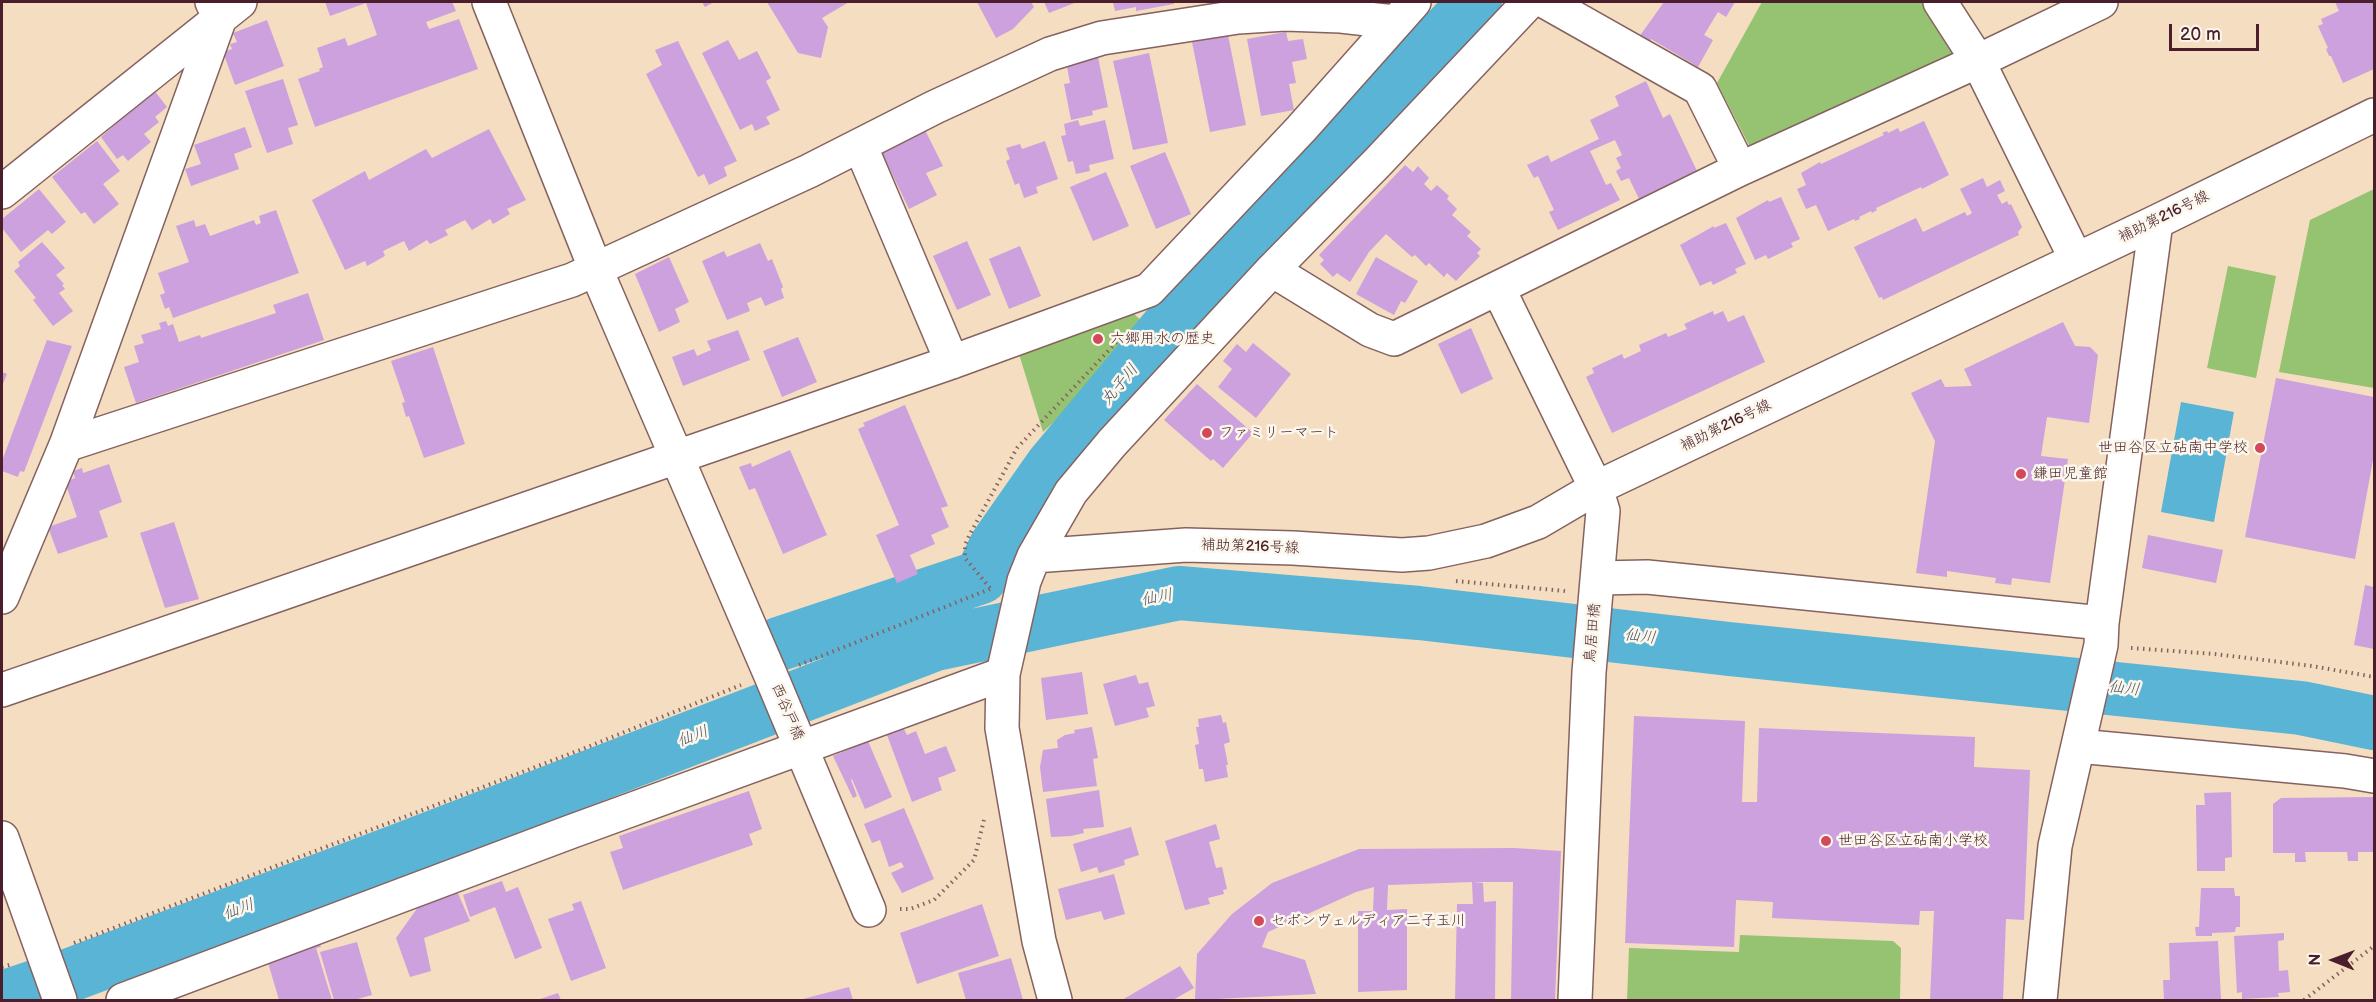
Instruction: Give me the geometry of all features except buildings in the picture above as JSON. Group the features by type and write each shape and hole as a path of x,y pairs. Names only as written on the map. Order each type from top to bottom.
{"street":[{"name":"西谷戸橋","path":"489,2 596,270 869,910"},
{"path":"1055,1000 1039,941 1002,728 1003,674 1029,569 1071,492 1098,459 1272,270 1529,2"},
{"path":"1546,2 1700,89 1740,169"},
{"path":"1940,2 1978,61 2076,259"},
{"path":"1272,270 1370,330 1394,339 1740,169 1978,61 2100,2"},
{"path":"2,192 224,7"},
{"path":"2,597 66,445 224,7"},
{"path":"66,445 573,280 1050,54 1198,12 1238,16 1285,14 1341,16 1404,12"},
{"path":"2,690 952,362 1149,290 1301,129 1404,12"},
{"name":"補助第216号線","path":"1029,569 1186,546 1293,548 1402,555 1429,553 1486,541 1538,522 1596,488 2156,222 2374,115"},
{"path":"860,145 952,362"},
{"path":"2040,1000 2055,846 2101,634 2156,222"},
{"name":"鳥居田橋","path":"1498,288 1596,488 1603,512 1589,672 1575,1000"},
{"path":"1597,586 1647,577 2101,634"},
{"path":"123,1000 559,836 1003,674"},
{"path":"2080,735 2241,761 2374,776"},
{"path":"2,838 60,1000"}],"path":[{"path":"965,558 991,589"},
{"path":"2,968 43,955 580,750 750,681 771,676 991,589 1029,569"},
{"path":"1454,581 1597,586"},
{"path":"2101,634 2215,654 2312,666 2374,677"},
{"path":"869,910 910,909 934,900 974,860 985,822 983,810"},
{"path":"2304,1000 2374,946"}],"green space":[{"path":"1762,2 1924,2 1956,52 1751,149 1717,83"},
{"path":"2374,189 2374,388 2279,372 2310,220"},
{"path":"2228,266 2276,276 2256,378 2207,368"},
{"path":"1134,314 1153,331 1043,432 1019,354"},
{"path":"1740,935 1893,941 1901,948 1900,1000 1627,1000 1629,948 1739,952"}],"water":[{"path":"2181,402 2234,412 2214,522 2161,512"}],"waterway":[{"name":"丸子川","path":"779,644 981,577 996,546 1052,466 1183,309 1255,230 1353,133 1475,2"},
{"name":"仙川","path":"2,998 73,974 401,850 935,644 1179,593 1419,613 1729,649 2301,708 2374,723"}],"place":[{"name":"六郷用水の歴史","path":"1098,339"},
{"name":"ファミリーマート","path":"1207,433"},
{"name":"世田谷区立砧南中学校","path":"2260,448"},
{"name":"鎌田児童館","path":"2021,474"},
{"name":"世田谷区立砧南小学校","path":"1826,841"},
{"name":"セボンヴェルディア二子玉川","path":"1259,921"}]}
